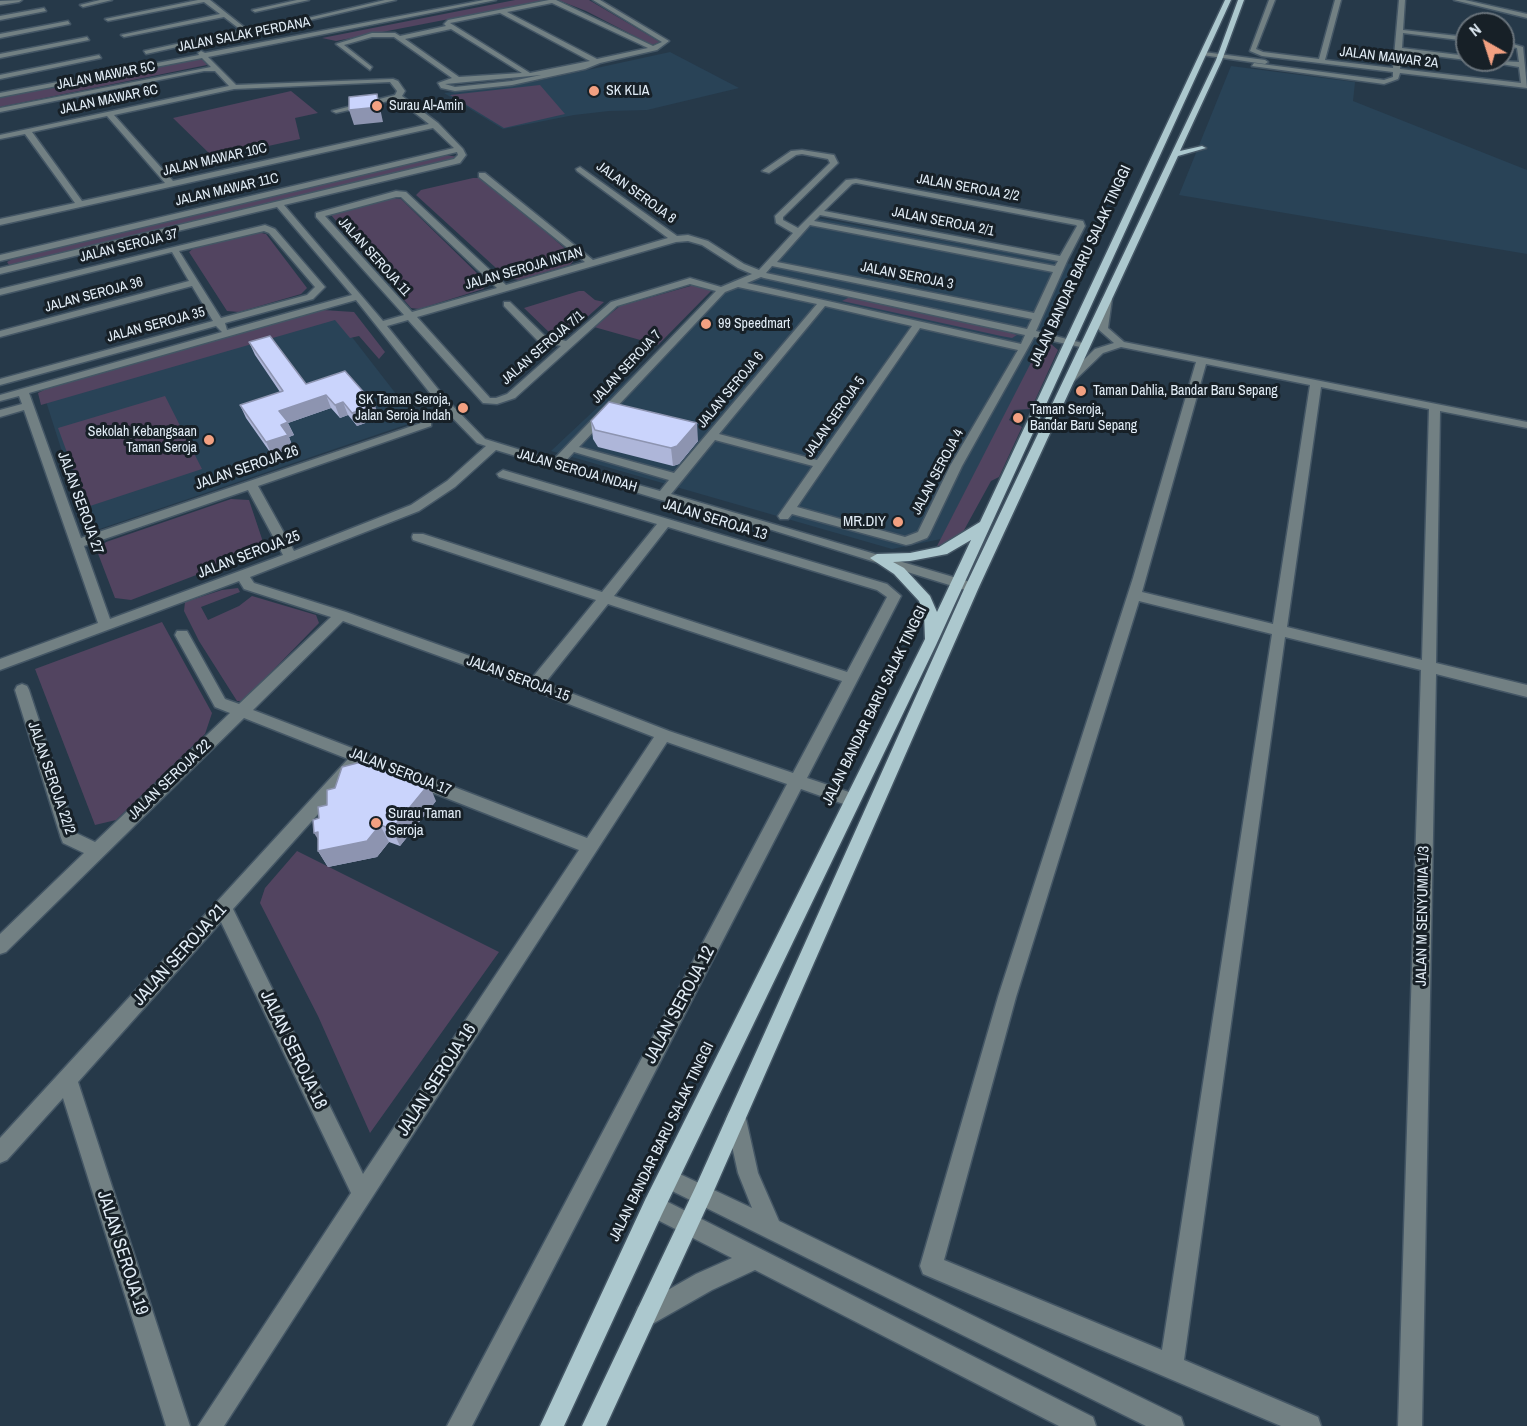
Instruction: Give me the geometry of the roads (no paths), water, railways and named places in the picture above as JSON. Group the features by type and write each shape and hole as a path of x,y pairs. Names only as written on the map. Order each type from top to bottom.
{"main road":[{"name":"JALAN BANDAR BARU SALAK TINGGI","path":"552,1426 667,1178 852,800 929,645 965,585 985,524 1228,0"},
{"name":"JALAN BANDAR BARU SALAK TINGGI","path":"594,1426 736,1119 965,585 1069,380 1174,155 1188,134 1220,58 1241,0"},
{"path":"1174,155 1202,148"},
{"path":"878,558 918,556 942,551 985,524"},
{"path":"878,558 899,572 925,600 931,614 929,645"}],"street":[{"path":"0,3 19,0"},
{"path":"83,5 109,0"},
{"path":"108,19 206,0 246,31 146,51"},
{"path":"255,10 306,0"},
{"path":"285,24 393,0"},
{"name":"JALAN SALAK PERDANA","path":"0,93 477,0"},
{"name":"JALAN SALAK PERDANA","path":"203,54 493,0"},
{"path":"596,0 666,41 655,49 529,75 458,79 441,83 444,87 455,89 512,83 585,67 597,62"},
{"name":"JALAN MAWAR 2A","path":"1272,0 1252,50 1262,54 1397,75 1525,85"},
{"path":"1322,62 1338,0"},
{"path":"1397,75 1402,0"},
{"path":"1457,0 1527,16"},
{"path":"1470,3 1479,0"},
{"path":"399,38 500,11 548,1 558,2 655,49"},
{"path":"0,18 44,10"},
{"path":"500,11 597,62"},
{"path":"124,35 226,15"},
{"path":"0,36 68,23"},
{"path":"450,24 529,75"},
{"path":"1399,31 1455,38"},
{"path":"370,68 339,44 385,34 399,38 458,79"},
{"path":"0,56 87,39"},
{"path":"1515,46 1520,47 1525,85"},
{"path":"1398,50 1455,57"},
{"path":"203,54 234,87"},
{"path":"1203,56 1384,82 1397,75 1468,88"},
{"path":"0,77 99,57"},
{"path":"1515,64 1523,65"},
{"name":"JALAN MAWAR 5C","path":"0,110 204,69 216,69"},
{"name":"JALAN MAWAR 6C","path":"0,137 234,87 391,80 396,82 401,91 398,97"},
{"path":"1,266 242,213 457,161 462,155 435,125 398,97 336,111"},
{"path":"109,114 171,184"},
{"name":"JALAN MAWAR 10C","path":"0,222 435,125"},
{"path":"27,131 80,204"},
{"name":"JALAN MAWAR 11C","path":"1,266 459,149"},
{"path":"766,171 794,153 802,152 831,158 834,163 779,216 779,221 798,232"},
{"name":"JALAN SEROJA 8","path":"580,169 675,239"},
{"path":"482,175 591,263"},
{"name":"JALAN SEROJA 2/2","path":"819,212 844,185 856,181 1075,221"},
{"name":"JALAN SEROJA 11","path":"409,317 319,215 403,194 504,289"},
{"path":"242,213 288,214 295,206 316,195"},
{"name":"JALAN SEROJA INDAH","path":"279,204 359,296 380,325 457,417 476,437 492,447 776,527 965,585"},
{"path":"722,290 760,274 819,212"},
{"name":"JALAN SEROJA 2/1","path":"819,212 1063,259"},
{"name":"JALAN SEROJA 4","path":"789,509 906,541 922,535 956,466 1024,348 1063,259 1081,226 1075,221"},
{"path":"808,222 1059,270"},
{"name":"JALAN SEROJA 37","path":"0,292 266,228 272,231 320,287 317,292"},
{"path":"675,239 698,239 741,266 760,274 1085,345"},
{"name":"JALAN SEROJA INTAN","path":"380,325 675,239"},
{"path":"174,249 226,334"},
{"name":"JALAN SEROJA 3","path":"770,263 1038,317"},
{"name":"JALAN SEROJA 7/1","path":"409,317 487,400 497,401 511,396 614,304 690,281 722,290"},
{"name":"JALAN SEROJA 36","path":"0,334 194,283"},
{"path":"738,285 1024,348"},
{"name":"JALAN SEROJA 7","path":"555,465 722,290"},
{"name":"JALAN SEROJA 35","path":"0,382 310,297 317,292"},
{"path":"0,398 359,296"},
{"path":"1107,299 1103,328 1121,344"},
{"name":"JALAN SEROJA 6","path":"662,496 823,303"},
{"path":"507,304 541,338 568,345"},
{"name":"JALAN SEROJA 5","path":"776,527 918,324"},
{"path":"1069,380 1099,351 1108,346 1121,344 1527,425"},
{"path":"1202,360 1134,595 1007,997 931,1266 1309,1426"},
{"path":"1171,1366 1316,382"},
{"name":"JALAN SEROJA 27","path":"23,391 106,626"},
{"path":"0,414 27,406"},
{"name":"JALAN M SENYUMIA 1/3","path":"1410,1426 1435,406"},
{"name":"JALAN SEROJA 26","path":"77,544 427,424"},
{"path":"712,436 820,464"},
{"name":"JALAN SEROJA 25","path":"0,665 291,557 415,508 451,484 492,447"},
{"path":"571,448 677,478"},
{"name":"JALAN SEROJA 13","path":"503,474 882,587"},
{"path":"251,484 291,557"},
{"path":"535,685 666,522"},
{"path":"418,537 851,679"},
{"name":"JALAN SEROJA 15","path":"242,575 249,586 341,615 535,685 664,735 852,800"},
{"name":"JALAN SEROJA 12","path":"459,1426 894,596 882,587"},
{"path":"1134,595 1527,691"},
{"name":"JALAN SEROJA 22","path":"0,945 341,615"},
{"name":"JALAN SEROJA 17","path":"182,635 220,703 590,847"},
{"name":"JALAN SEROJA 22/2","path":"22,690 69,838 97,851"},
{"name":"JALAN SEROJA 16","path":"210,1426 664,735"},
{"name":"JALAN SEROJA 21","path":"0,1153 360,756"},
{"name":"JALAN SEROJA 18","path":"223,907 362,1194"},
{"name":"JALAN SEROJA 19","path":"67,1079 178,1426"},
{"path":"736,1119 748,1173 771,1229"},
{"path":"667,1178 1172,1426"},
{"path":"654,1206 1084,1426"},
{"path":"646,1315 704,1282 756,1258"}],"place":[{"name":"SK KLIA","path":"594,91"},
{"name":"Surau Al-Amin","path":"377,106"},
{"name":"99 Speedmart","path":"706,324"},
{"name":"Taman Dahlia, Bandar Baru Sepang","path":"1081,391"},
{"name":"SK Taman Seroja, Jalan Seroja Indah","path":"463,408"},
{"name":"Taman Seroja, Bandar Baru Sepang","path":"1018,418"},
{"name":"Sekolah Kebangsaan Taman Seroja","path":"209,440"},
{"name":"MR.DIY","path":"898,522"},
{"name":"Surau Taman Seroja","path":"376,823"}]}
